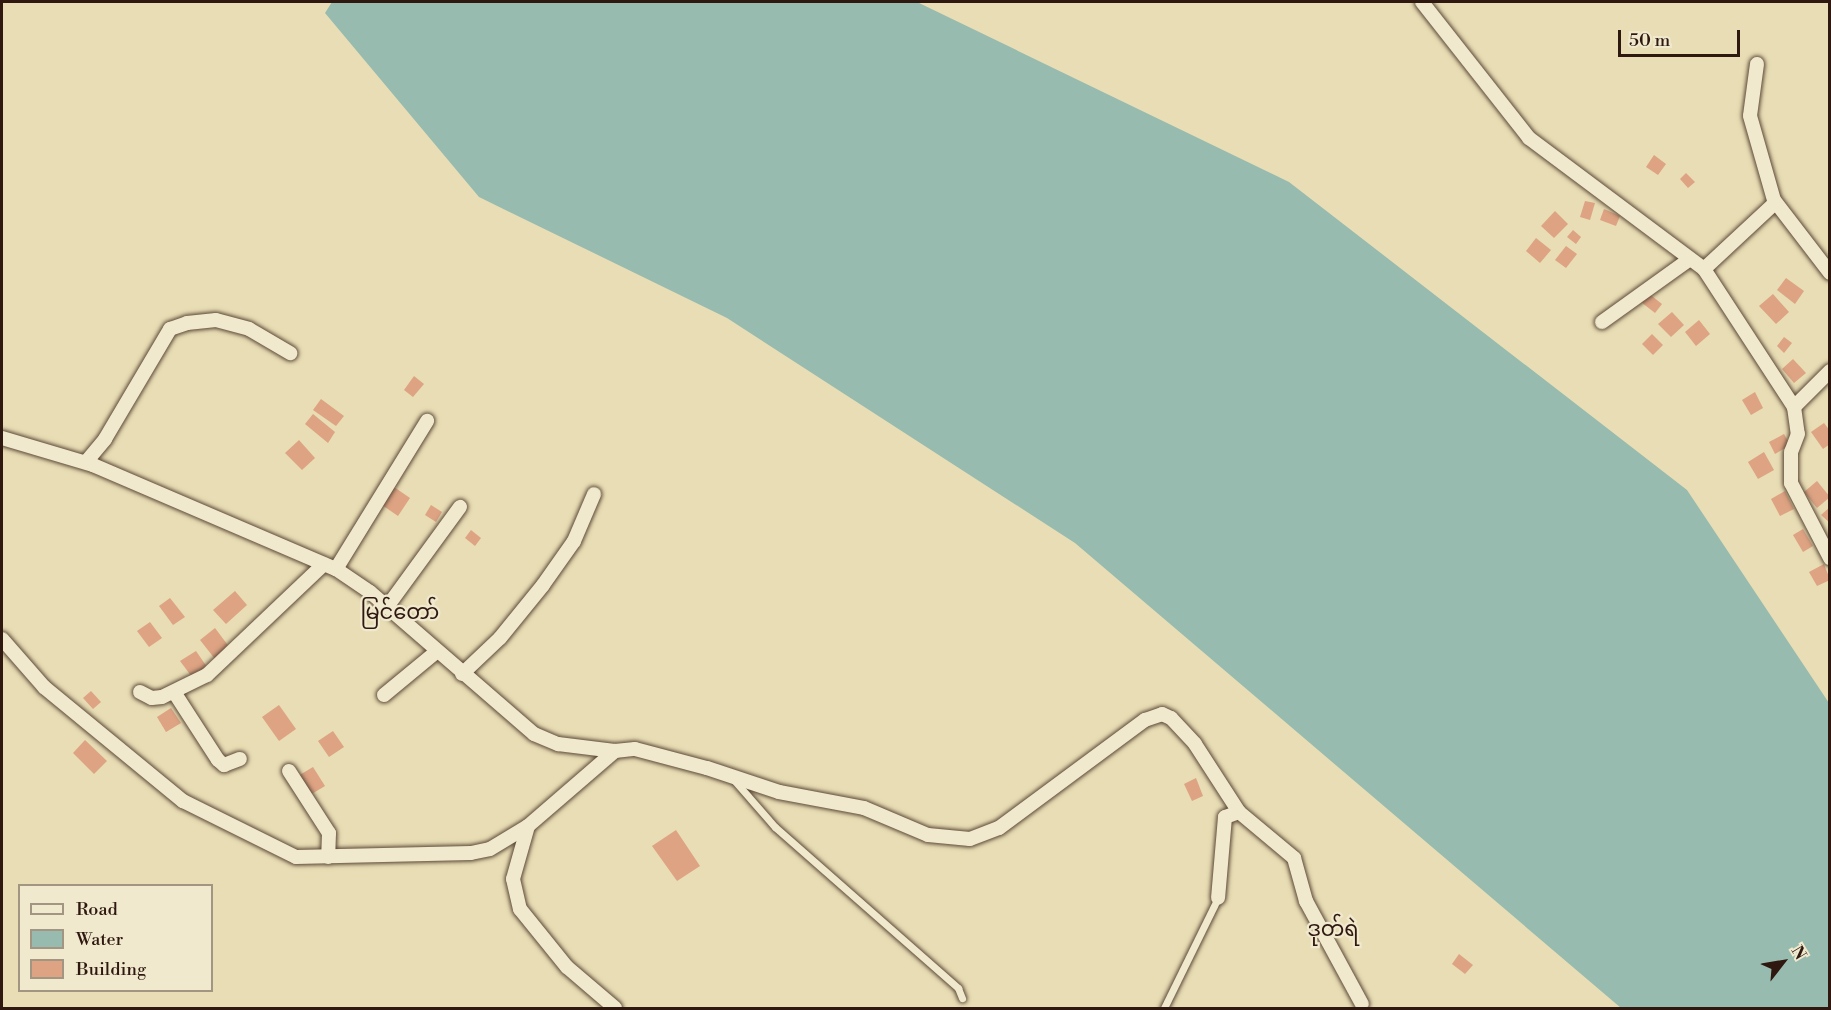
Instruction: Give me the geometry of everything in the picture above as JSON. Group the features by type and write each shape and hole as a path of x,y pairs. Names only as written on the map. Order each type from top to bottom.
{"street":[{"path":"1422,2 1529,138 1704,269 1794,407 1798,434 1791,452 1791,483 1830,558"},
{"path":"1756,64 1750,116 1775,203 1830,273"},
{"path":"1704,269 1775,203"},
{"path":"1602,322 1690,259"},
{"path":"86,462 105,439 170,329 187,323 216,321 249,329 290,353"},
{"path":"1794,407 1830,371"},
{"path":"140,692 152,698 174,692 207,675 330,567 427,422"},
{"path":"2,438 86,462 330,567 387,607 436,652 534,734 558,744 615,751 635,749 779,792 864,808 928,835 970,839 999,828 1145,720 1162,714 1172,718 1196,744 1239,812 1294,858 1306,901 1362,1004"},
{"path":"462,674 500,638 543,585 574,541 594,494"},
{"path":"387,607 460,507"},
{"path":"2,639 44,687 183,801 283,853 307,859 471,853 490,849 528,826 615,751"},
{"path":"384,695 436,652"},
{"path":"174,692 218,760 224,765 240,759"},
{"path":"289,771 329,833 328,857"},
{"path":"1218,898 1225,817 1239,812"},
{"path":"528,826 513,879 520,909 567,967 615,1008"}],"lane":[{"path":"731,776 775,827 958,988 962,998"},
{"path":"1164,1008 1218,898"}],"water":[{"path":"332,2 917,2 1289,182 1687,490 1829,703 1829,1008 1621,1008 1075,543 727,318 479,197 325,13"}],"building":[{"path":"1654,155 1666,164 1658,175 1646,167"},
{"path":"1686,173 1695,182 1688,188 1680,179"},
{"path":"1585,201 1595,203 1590,220 1580,217"},
{"path":"1604,209 1620,216 1616,226 1600,220"},
{"path":"1555,211 1568,224 1554,238 1541,226"},
{"path":"1573,230 1581,237 1576,244 1567,237"},
{"path":"1536,238 1551,250 1540,263 1526,251"},
{"path":"1566,246 1577,254 1566,268 1555,260"},
{"path":"1786,278 1804,291 1795,304 1777,290"},
{"path":"1648,293 1662,304 1655,313 1641,302"},
{"path":"1773,294 1789,312 1776,324 1759,306"},
{"path":"1672,312 1684,325 1671,337 1658,324"},
{"path":"1699,320 1710,334 1696,346 1685,332"},
{"path":"1652,334 1663,345 1653,355 1642,344"},
{"path":"1784,337 1792,343 1784,353 1777,346"},
{"path":"1793,359 1806,373 1794,383 1782,369"},
{"path":"414,376 424,384 413,397 404,390"},
{"path":"1755,392 1763,408 1751,415 1742,400"},
{"path":"321,399 344,416 336,426 313,410"},
{"path":"313,414 335,432 328,443 305,424"},
{"path":"1824,423 1830,431 1830,444 1823,449 1811,432"},
{"path":"1784,434 1790,445 1775,454 1769,442"},
{"path":"299,440 315,458 302,470 285,453"},
{"path":"1764,452 1774,470 1758,479 1748,462"},
{"path":"1817,481 1830,497 1817,508 1804,492"},
{"path":"394,487 410,498 398,516 382,505"},
{"path":"1785,491 1794,509 1780,516 1771,499"},
{"path":"431,505 442,512 436,522 425,515"},
{"path":"1830,507 1830,523 1821,515"},
{"path":"1803,529 1813,546 1803,552 1793,535"},
{"path":"471,530 481,538 475,546 465,538"},
{"path":"1824,564 1830,580 1817,586 1809,572"},
{"path":"235,591 247,605 226,624 213,610"},
{"path":"170,598 185,617 173,625 159,606"},
{"path":"150,622 162,638 149,647 137,631"},
{"path":"215,628 230,648 215,659 200,640"},
{"path":"196,651 207,667 192,677 180,661"},
{"path":"91,691 101,702 93,709 83,698"},
{"path":"279,705 296,729 279,741 262,717"},
{"path":"171,708 181,723 166,732 157,717"},
{"path":"333,731 344,747 329,757 318,741"},
{"path":"85,740 107,761 94,774 73,753"},
{"path":"313,767 325,786 310,795 298,776"},
{"path":"1196,778 1203,796 1192,801 1184,784"},
{"path":"676,830 700,866 677,881 652,846"},
{"path":"1459,954 1473,965 1465,974 1452,964"}],"district":[{"name":"မြင်တော်","path":"400,613"},
{"name":"ဒုတ်ရဲ","path":"1333,930"}]}
